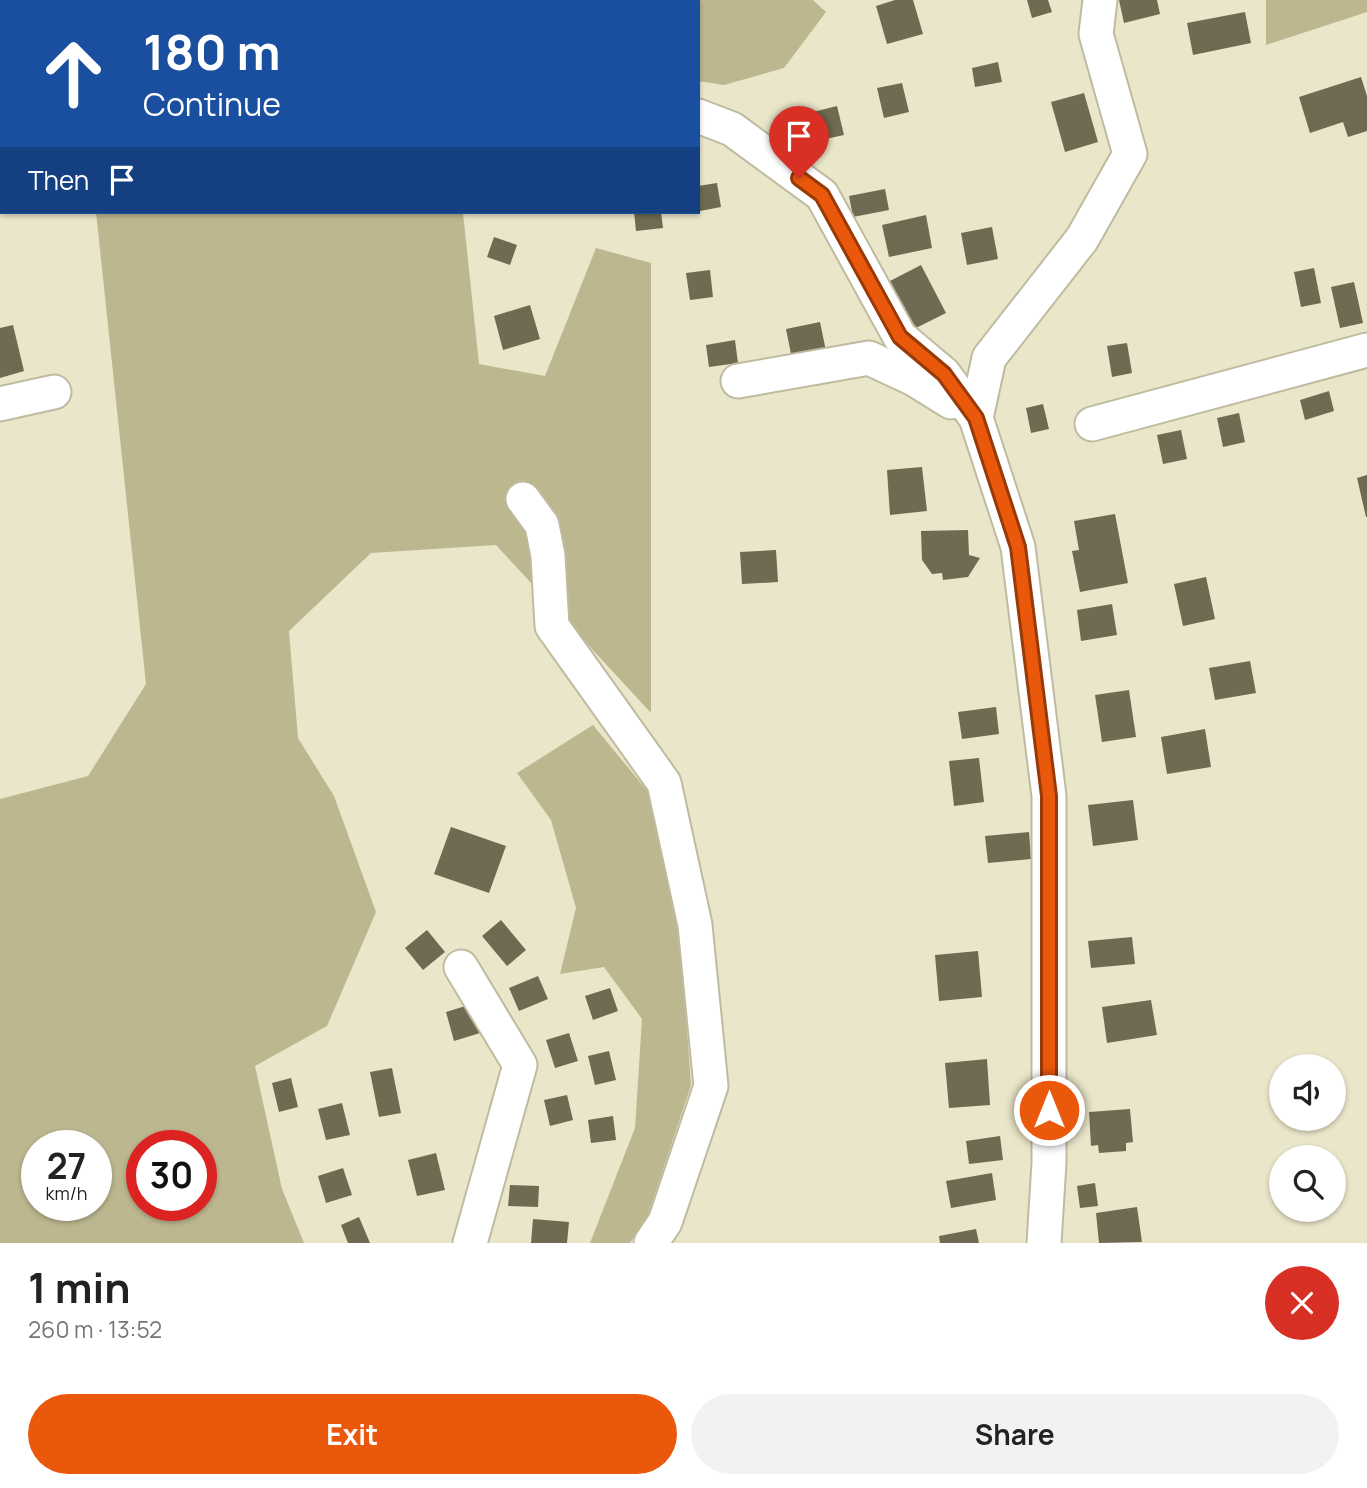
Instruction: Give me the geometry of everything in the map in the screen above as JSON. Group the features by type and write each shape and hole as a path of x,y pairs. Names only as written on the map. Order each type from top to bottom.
{"street":[{"path":"976,418 989,358 1082,239 1130,153 1096,34 1100,0"},
{"path":"700,117 732,130 822,195 900,337 944,374 976,418 1018,547 1049,796 1049,1163 1044,1243"},
{"path":"1092,424 1367,350"},
{"path":"738,381 869,358 914,379 976,418"},
{"path":"0,404 54,392"},
{"path":"523,499 542,525 548,556 552,626 664,783 695,925 711,1086 665,1222 651,1243"},
{"path":"461,967 520,1065 470,1243"}],"shaded area":[{"path":"700,0 813,0 826,12 784,68 724,85 700,81"},
{"path":"1266,0 1367,0 1367,12 1266,45"},
{"path":"96,214 463,214 479,364 545,376 596,248 651,263 651,713 496,545 371,553 289,631 298,738 334,796 376,912 327,1026 255,1066 282,1189 304,1243 0,1243 0,799 88,776 146,684"},
{"path":"593,725 654,799 679,920 691,1085 647,1218 630,1243 590,1243 635,1128 642,1019 604,967 560,974 576,908 551,820 517,773"}],"building":[{"path":"895,0 913,0 923,34 887,44 876,6"},
{"path":"1027,0 1048,0 1052,12 1032,18"},
{"path":"1119,0 1157,0 1160,14 1124,23"},
{"path":"1245,12 1251,43 1193,55 1187,23"},
{"path":"998,62 1002,82 975,87 972,68"},
{"path":"1361,77 1367,96 1367,131 1348,137 1343,122 1310,133 1299,97"},
{"path":"902,83 909,112 884,118 877,88"},
{"path":"1084,93 1098,142 1065,152 1051,102"},
{"path":"837,106 844,135 821,140 813,112"},
{"path":"717,183 721,207 700,211 700,186"},
{"path":"885,189 889,210 853,217 849,196"},
{"path":"634,214 661,214 663,228 636,231"},
{"path":"926,215 932,248 889,257 882,225"},
{"path":"992,227 998,259 967,265 961,233"},
{"path":"494,237 517,245 510,265 487,257"},
{"path":"921,265 946,313 912,330 888,282"},
{"path":"1314,268 1321,303 1301,307 1294,272"},
{"path":"710,270 713,297 690,300 686,273"},
{"path":"1354,282 1363,323 1340,328 1331,287"},
{"path":"530,305 540,339 503,350 494,316"},
{"path":"820,322 826,351 792,359 786,329"},
{"path":"13,325 24,371 0,378 0,328"},
{"path":"735,340 738,363 709,367 706,345"},
{"path":"1127,343 1132,373 1112,377 1107,346"},
{"path":"1329,391 1334,411 1305,420 1300,400"},
{"path":"1043,404 1049,429 1031,433 1026,408"},
{"path":"1239,413 1245,442 1223,447 1217,418"},
{"path":"1181,430 1187,459 1163,464 1157,435"},
{"path":"922,467 927,511 890,515 887,470"},
{"path":"1367,475 1367,517 1366,517 1357,478"},
{"path":"1115,514 1128,583 1080,592 1072,551 1079,550 1074,521"},
{"path":"968,530 969,555 980,558 968,577 943,580 942,573 932,574 922,560 921,531"},
{"path":"776,550 778,582 742,584 740,552"},
{"path":"1206,577 1215,619 1183,626 1174,584"},
{"path":"1112,604 1117,635 1081,641 1077,610"},
{"path":"1250,661 1256,693 1215,700 1209,668"},
{"path":"1129,690 1136,737 1102,742 1095,695"},
{"path":"996,707 999,734 962,739 958,712"},
{"path":"1205,729 1211,767 1167,774 1161,737"},
{"path":"979,758 984,802 954,806 949,761"},
{"path":"1133,800 1138,840 1093,846 1088,805"},
{"path":"451,827 506,846 489,893 434,874"},
{"path":"1029,832 1031,859 988,863 985,836"},
{"path":"501,920 526,950 507,966 482,936"},
{"path":"427,930 445,952 423,970 405,948"},
{"path":"1132,937 1135,964 1091,968 1088,941"},
{"path":"978,951 982,997 939,1001 935,955"},
{"path":"538,976 548,999 519,1011 509,988"},
{"path":"610,988 618,1011 593,1020 585,996"},
{"path":"1151,1000 1157,1035 1107,1043 1102,1007"},
{"path":"472,1004 480,1033 454,1041 446,1012"},
{"path":"569,1033 578,1061 555,1068 546,1040"},
{"path":"609,1051 616,1080 595,1085 588,1056"},
{"path":"987,1059 990,1105 949,1108 945,1063"},
{"path":"392,1068 401,1113 379,1117 370,1072"},
{"path":"291,1078 298,1107 279,1112 272,1083"},
{"path":"567,1095 573,1120 550,1126 544,1100"},
{"path":"342,1103 350,1135 326,1140 318,1109"},
{"path":"1130,1109 1133,1142 1126,1143 1126,1151 1099,1153 1098,1145 1091,1146 1089,1112"},
{"path":"613,1116 616,1140 591,1143 588,1120"},
{"path":"1000,1136 1003,1160 969,1164 966,1141"},
{"path":"436,1153 445,1190 417,1196 408,1160"},
{"path":"343,1168 352,1195 326,1203 318,1176"},
{"path":"992,1173 996,1200 951,1208 946,1181"},
{"path":"1095,1183 1098,1206 1080,1208 1077,1186"},
{"path":"510,1185 539,1186 538,1207 508,1206"},
{"path":"1137,1207 1142,1242 1099,1243 1096,1213"},
{"path":"359,1217 370,1243 348,1243 341,1225"},
{"path":"533,1219 569,1222 567,1243 531,1243"},
{"path":"976,1229 979,1243 940,1243 939,1236"}],"route":[{"path":"799,178 822,195 900,337 944,374 976,418 1018,547 1049,796 1049,1110"}]}
